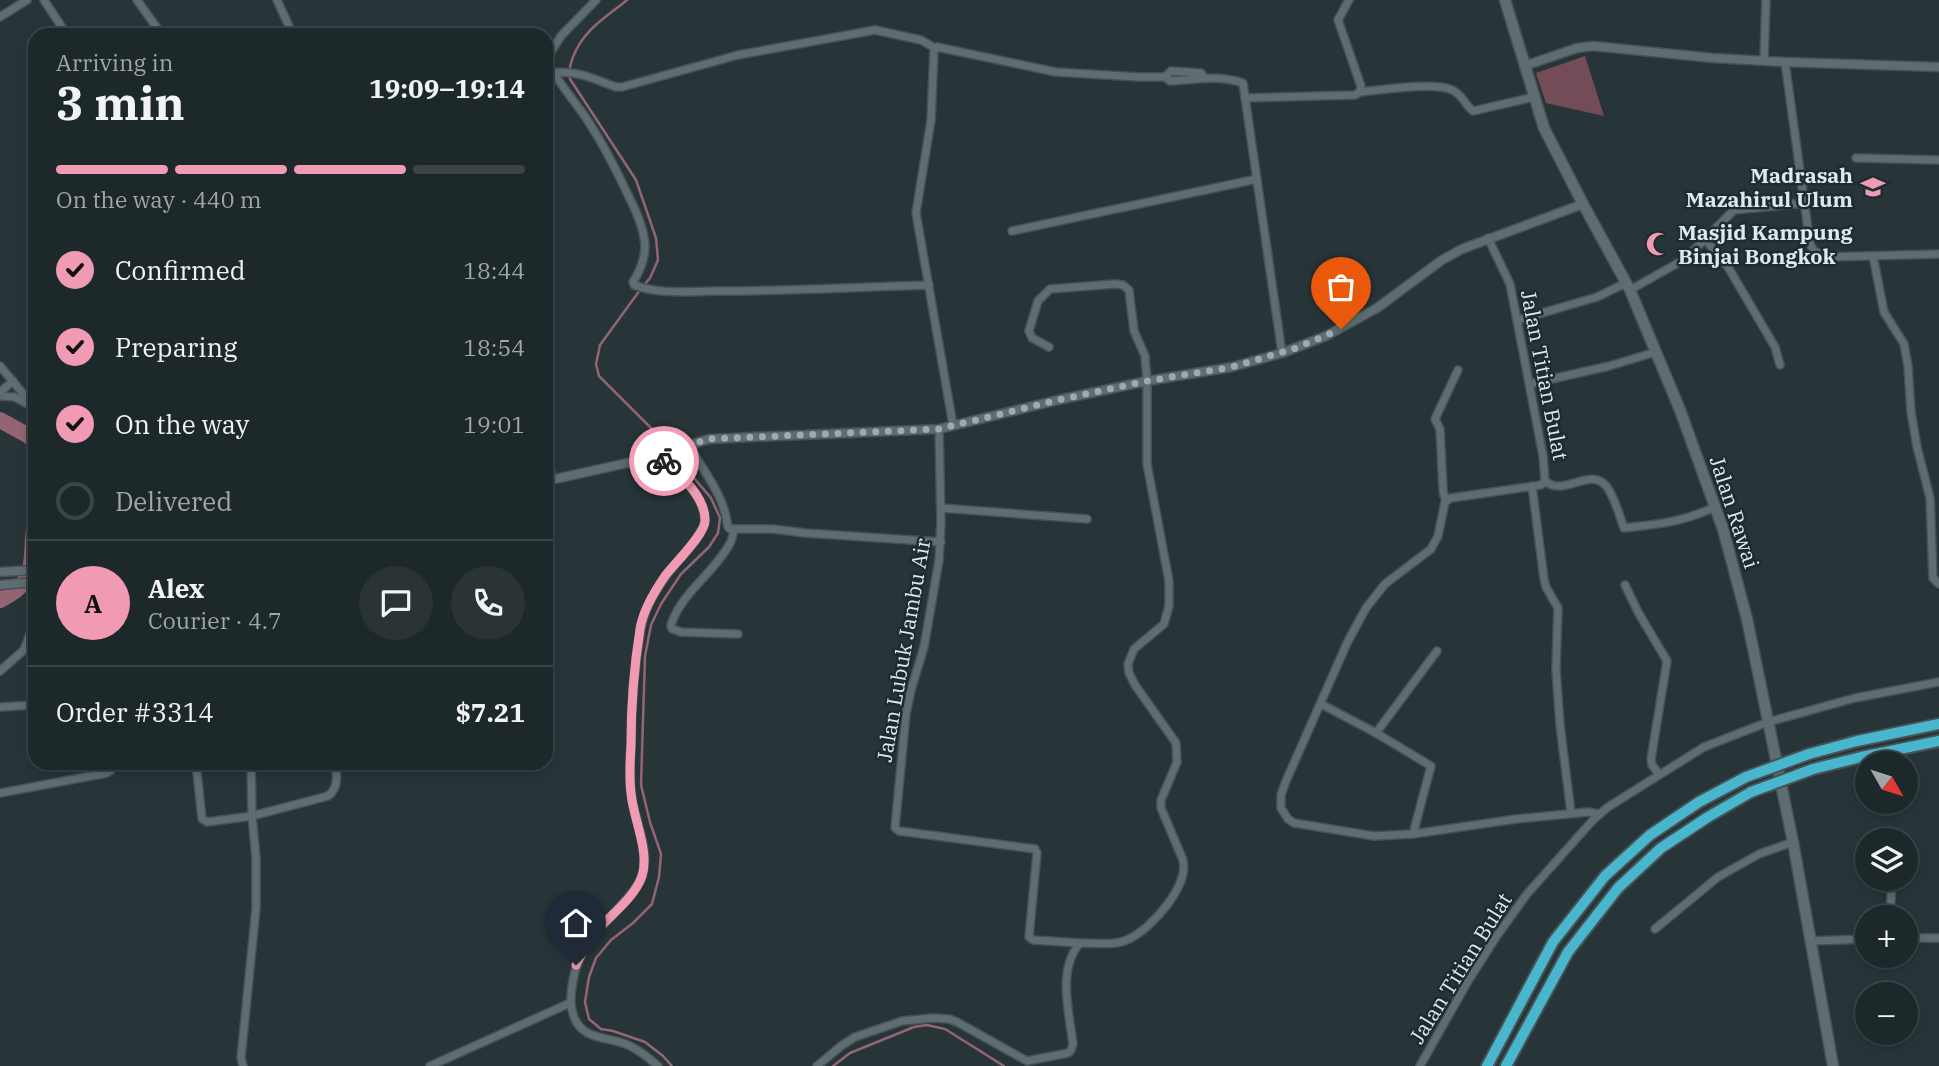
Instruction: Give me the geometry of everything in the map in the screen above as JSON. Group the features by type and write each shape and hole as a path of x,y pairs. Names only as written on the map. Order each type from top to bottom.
{"highway":[{"path":"1487,1066 1553,942 1605,876 1650,835 1699,802 1746,777 1809,754 1939,724"},
{"path":"1506,1066 1567,952 1618,888 1661,848 1751,792 1813,769 1939,741"}],"main road":[{"name":"Jalan Rawai","path":"1505,0 1544,128 1628,287 1680,410 1723,529 1747,619 1793,842 1833,1066"}],"street":[{"path":"0,16 27,0"},
{"path":"44,0 62,28"},
{"path":"137,0 157,28"},
{"path":"276,0 290,28"},
{"path":"553,49 561,36 596,0"},
{"path":"1349,0 1338,20 1361,86 1357,93"},
{"path":"1764,61 1766,0"},
{"path":"557,72 579,74 622,87 738,55 874,30 921,40 935,47 1056,72 1165,77 1171,71 1201,73 1203,77 1231,79 1243,83 1282,353"},
{"path":"1524,66 1577,48 1593,46 1764,61 1939,67"},
{"path":"935,47 930,120 916,213 953,425"},
{"path":"1785,62 1810,244 1814,251 1828,257 1939,254"},
{"path":"553,68 588,120 638,216 645,249 640,270 633,283 636,286 650,290 765,291 929,285"},
{"path":"1245,98 1445,87 1458,93 1473,111 1534,97"},
{"path":"1856,158 1939,160"},
{"path":"1012,232 1257,178"},
{"path":"1518,320 1628,287 1685,259 1734,210 1804,203"},
{"path":"553,479 662,455 709,439 939,429 1147,381 1212,372 1282,353 1326,336 1361,318 1442,260 1472,244 1583,205"},
{"name":"Jalan Titian Bulat","path":"1488,238 1510,284 1543,456 1545,481"},
{"path":"1705,240 1728,267 1775,347 1780,365"},
{"path":"1873,256 1884,312 1904,344 1911,412 1930,498 1933,578 1939,584"},
{"path":"817,1066 855,1037 902,1021 933,1018 957,1022 1026,1063 1068,1052 1073,1047 1067,977 1071,956 1080,943 1117,943 1139,933 1166,906 1184,873 1183,860 1161,807 1161,800 1177,762 1176,743 1135,685 1128,664 1138,644 1164,624 1169,606 1169,581 1147,464 1145,356 1133,326 1129,290 1123,285 1115,284 1056,288 1045,292 1038,301 1029,335 1049,347"},
{"path":"1530,384 1656,352"},
{"path":"0,366 28,400"},
{"path":"1447,499 1443,489 1440,429 1435,419 1458,370"},
{"path":"0,394 13,381"},
{"path":"0,394 15,397 28,405"},
{"name":"Jalan Lubuk Jambu Air","path":"939,429 941,542 924,647 906,714 895,826 899,831 1035,849 1037,853 1029,937 1033,940 1080,943"},
{"path":"689,445 721,498 731,529 730,544 677,611 672,629 681,632 738,634"},
{"path":"658,1066 628,1045 587,1033 577,1023 570,1003 576,965 584,947 635,890 642,877 644,854 631,794 630,764 631,701 641,625 647,607 665,577 699,535 705,521 703,510 693,491 662,455"},
{"path":"1447,499 1541,485 1545,481 1550,486 1557,487 1591,479 1599,480 1608,489 1624,528 1691,518 1715,507"},
{"path":"1532,486 1544,579 1558,608 1556,669 1560,725 1572,813"},
{"path":"1930,498 1939,496"},
{"path":"1447,499 1435,543 1425,555 1393,578 1376,595 1349,640 1281,795 1281,808 1294,823 1374,836 1413,834 1572,813 1599,814"},
{"path":"941,508 1087,519"},
{"path":"731,529 773,529 941,542"},
{"path":"2,572 28,570"},
{"path":"2,584 28,582"},
{"path":"1625,585 1667,661 1651,759 1652,765 1660,774"},
{"path":"0,671 24,650 28,639"},
{"path":"1376,733 1437,651"},
{"name":"Jalan Titian Bulat","path":"1420,1066 1496,937 1527,894 1599,814 1704,747 1768,722 1855,698 1939,682"},
{"path":"1321,704 1431,766 1413,834"},
{"path":"0,707 28,705"},
{"path":"0,793 107,773 109,770"},
{"path":"197,770 204,821 252,816 328,796 335,790 336,770"},
{"path":"243,1066 241,1058 256,908 251,770"},
{"path":"1655,929 1718,877 1759,854 1793,842"},
{"path":"1918,938 1939,938"},
{"path":"1811,941 1855,939"},
{"path":"430,1066 570,1003"}],"shaded area":[{"path":"1585,56 1604,116 1546,103 1536,73"}],"waterway":[{"path":"627,0 583,39 573,57 569,74 636,180 656,238 658,260 644,285"},
{"path":"640,290 600,345 596,364 599,376 654,431 711,498 720,518 718,533 709,547 681,574 661,604 651,625 645,656 641,785 661,854 659,877 652,904 611,940 596,958 589,977 585,1002 589,1019 601,1029 645,1042 672,1066"},
{"path":"0,420 28,435"},
{"path":"0,600 13,592 28,576"},
{"path":"833,1066 850,1053 914,1027 927,1025 945,1029 1004,1066"}],"way so far":[{"path":"664,461 659,456 709,439 939,429 1147,381 1212,372 1282,353 1341,329"}],"place":[{"name":"Madrasah Mazahirul Ulum","path":"1873,187"},
{"name":"Masjid Kampung Binjai Bongkok","path":"1658,244"}],"route":[{"path":"576,965 584,947 635,890 642,877 644,854 631,794 630,764 631,701 641,625 647,607 665,577 699,535 705,521 699,500 693,491 678,472 664,461"}]}
